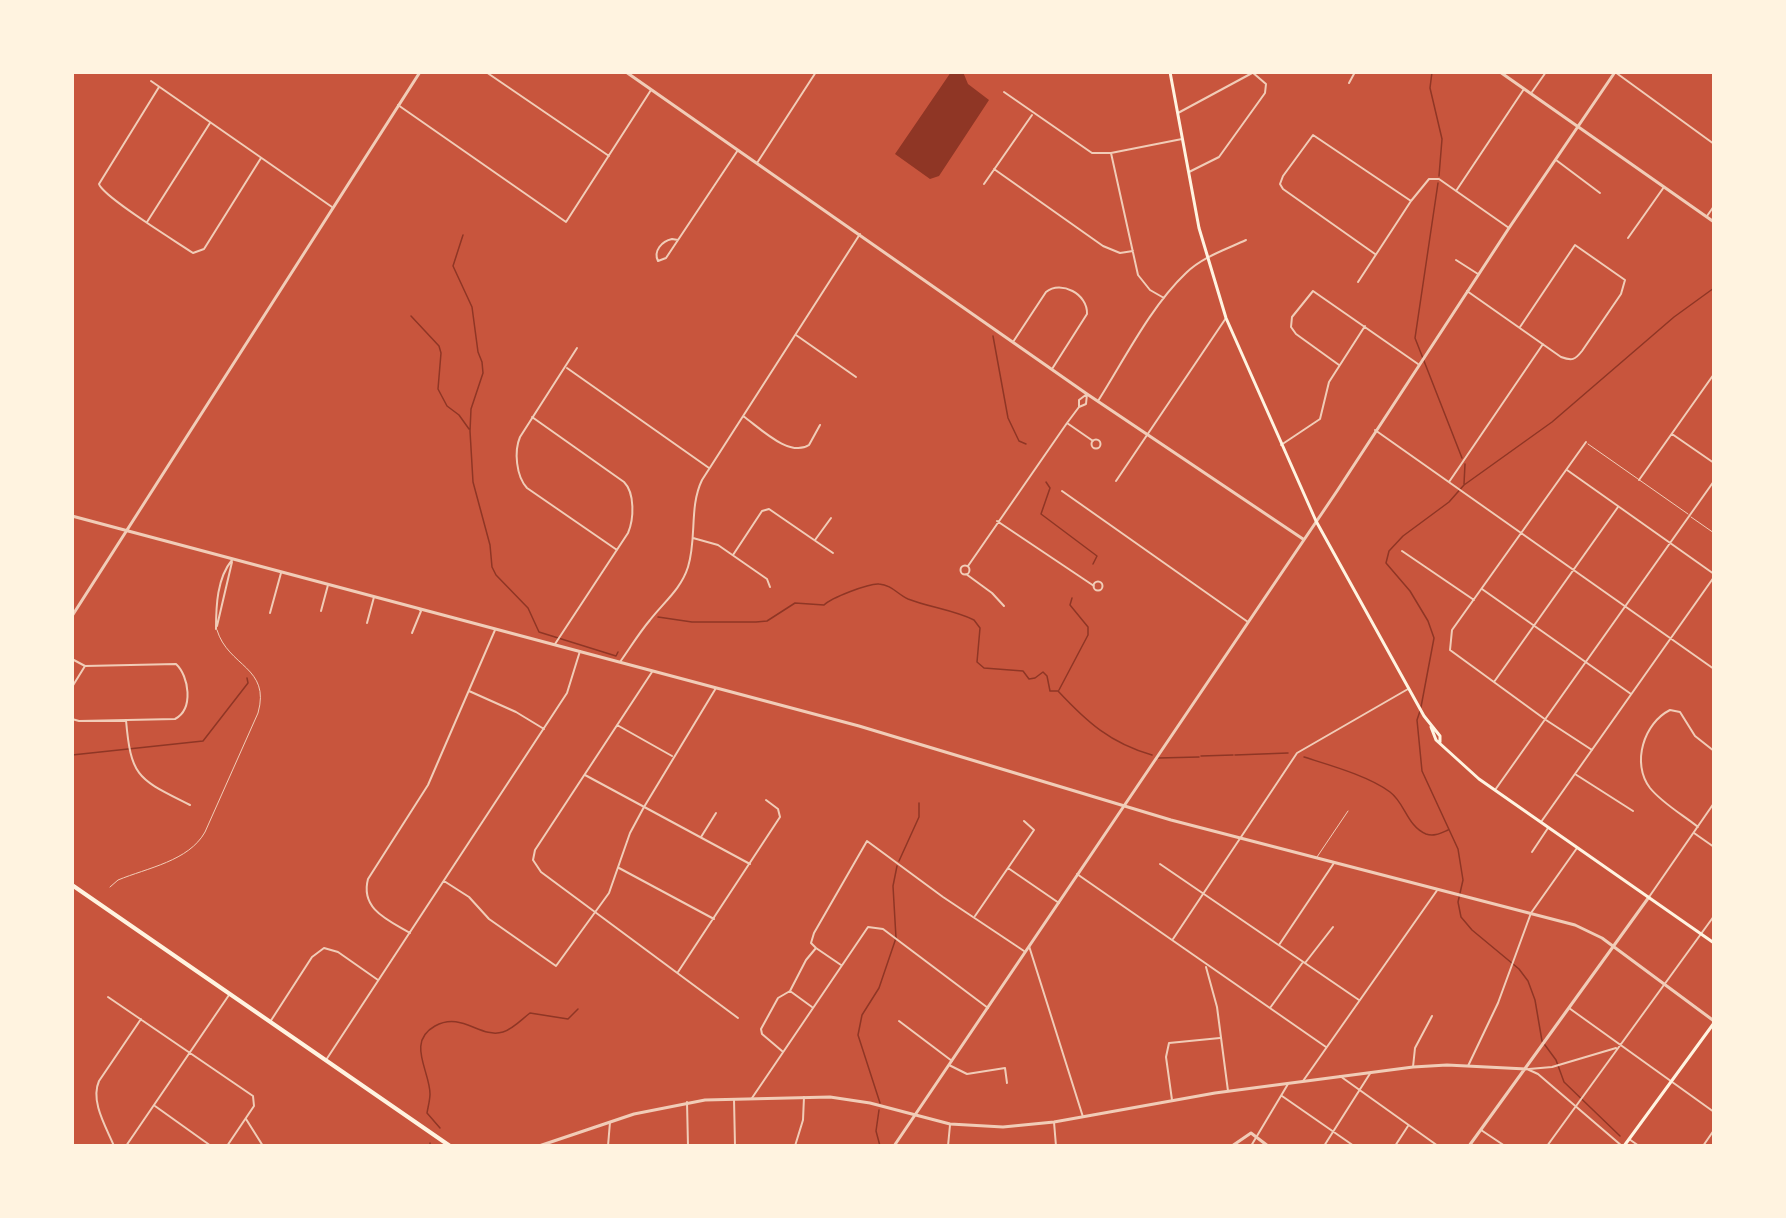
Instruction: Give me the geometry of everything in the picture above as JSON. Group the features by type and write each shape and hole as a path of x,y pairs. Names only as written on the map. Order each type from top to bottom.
{"highway":[{"path":"72,885 450,1146"}],"main road":[{"path":"1170,72 1207,258 1226,318 1316,520 1424,716 1440,736 1440,742 1456,760 1495,790 1714,943"},
{"path":"1623,1146 1714,1022"}],"street":[{"path":"72,616 420,72"},
{"path":"486,72 609,156"},
{"path":"626,72 1087,394 1303,539"},
{"path":"757,163 816,72"},
{"path":"1178,113 1253,72 1266,84 1265,93 1219,157 1189,172"},
{"path":"1349,82 1355,72"},
{"path":"1500,72 1532,92 1714,222"},
{"path":"1532,92 1546,72"},
{"path":"894,1146 1248,622 1478,274 1615,72 1714,144"},
{"path":"151,81 332,207"},
{"path":"159,87 99,184 107,194 147,222 193,253 198,253 204,249 261,158"},
{"path":"1456,191 1524,88"},
{"path":"398,105 566,222 651,90"},
{"path":"1004,92 1087,151 1097,154 1182,139"},
{"path":"984,184 1033,114"},
{"path":"147,222 210,122"},
{"path":"1376,254 1283,189 1280,184 1283,176 1313,135 1411,201"},
{"path":"678,240 672,239 663,243 656,256 658,261 666,258 678,240 738,150"},
{"path":"1111,153 1138,275 1143,283 1164,298"},
{"path":"1556,160 1600,193"},
{"path":"994,169 1103,246 1120,252 1133,251"},
{"path":"1358,282 1425,182 1438,179 1509,228"},
{"path":"1628,238 1664,187"},
{"path":"1707,216 1714,206"},
{"path":"621,662 648,622 680,584 688,566 693,538 695,498 709,468 860,234"},
{"path":"1098,401 1164,298 1187,272 1207,258 1246,240"},
{"path":"1467,291 1543,344 1570,360 1580,353 1625,285 1622,275 1580,246 1575,245 1520,327"},
{"path":"1456,260 1478,274"},
{"path":"1013,342 1046,292 1053,286 1063,286 1080,297 1086,304 1087,314 1052,369"},
{"path":"1339,365 1296,334 1291,327 1292,317 1313,291 1418,364"},
{"path":"1116,481 1226,318"},
{"path":"1281,445 1320,419 1329,381 1365,326"},
{"path":"796,335 856,377"},
{"path":"1449,482 1543,344"},
{"path":"577,348 532,417 517,446 523,484 617,550"},
{"path":"566,367 709,468"},
{"path":"1639,480 1714,374"},
{"path":"1709,381 1714,385"},
{"path":"1079,407 1079,400 1087,394"},
{"path":"1004,606 992,593 962,573 961,569 968,566 1079,407 1086,404 1087,394"},
{"path":"743,416 782,443 795,448 809,445 820,425"},
{"path":"532,417 627,485 631,494 631,524 617,550 555,644"},
{"path":"1067,423 1093,441"},
{"path":"1375,430 1714,669"},
{"path":"1672,434 1714,464"},
{"path":"1586,442 1452,630 1449,645 1450,650 1546,720 1592,750"},
{"path":"1541,822 1714,576 1566,470"},
{"path":"1495,790 1714,481"},
{"path":"1062,491 1248,622"},
{"path":"733,555 767,507 832,553"},
{"path":"1494,682 1618,507"},
{"path":"72,516 716,687 859,726 1123,806 1316,859 1584,928 1664,983 1714,1022"},
{"path":"815,540 831,518"},
{"path":"998,521 1094,586"},
{"path":"693,538 718,545 767,579 770,587"},
{"path":"1402,551 1474,600"},
{"path":"216,629 232,569 232,560"},
{"path":"216,629 219,591 226,567 232,560"},
{"path":"966,574 970,570 968,566"},
{"path":"270,613 281,573"},
{"path":"321,611 328,584"},
{"path":"1482,589 1631,694"},
{"path":"367,623 374,596"},
{"path":"412,633 421,611 418,608"},
{"path":"410,933 375,911 366,899 365,889 373,871 428,785 495,628"},
{"path":"326,1060 544,729 571,684 580,651"},
{"path":"72,659 85,666 172,663 178,665 188,696 183,713 175,718 72,719"},
{"path":"72,687 85,666"},
{"path":"653,671 535,850 533,860 541,872 738,1018"},
{"path":"444,881 469,897 489,919 556,966 614,885 627,842 644,807 716,687"},
{"path":"1173,939 1297,753 1409,689"},
{"path":"468,691 516,711 544,729"},
{"path":"1698,826 1649,787 1642,769 1643,744 1654,722 1670,710 1680,712 1695,736 1714,751"},
{"path":"126,720 129,752 143,778 190,805"},
{"path":"617,725 673,756"},
{"path":"1575,773 1633,812"},
{"path":"585,775 750,864"},
{"path":"678,972 780,817 778,809 766,800"},
{"path":"1469,1146 1614,947 1714,803"},
{"path":"701,837 716,813"},
{"path":"975,916 1034,830 1024,821"},
{"path":"1532,852 1548,828"},
{"path":"1694,833 1714,847"},
{"path":"841,965 816,948 812,943 814,933 867,841 943,897 975,916 1025,952"},
{"path":"1468,1066 1498,1003 1509,967 1531,913 1577,848"},
{"path":"1280,945 1334,863"},
{"path":"1160,864 1359,1000"},
{"path":"619,868 714,919"},
{"path":"1008,868 1059,903"},
{"path":"1077,874 1173,939 1206,966 1326,1047"},
{"path":"1303,1081 1438,889"},
{"path":"1547,1146 1714,915"},
{"path":"752,1098 868,927 878,927 988,1008"},
{"path":"1270,1008 1333,927"},
{"path":"1029,946 1083,1117"},
{"path":"270,1022 312,957 324,948 338,952 379,981"},
{"path":"782,1052 762,1034 761,1029 778,998 790,991 806,960 816,948"},
{"path":"1206,966 1217,1006 1228,1091"},
{"path":"790,991 813,1008"},
{"path":"126,1146 230,994"},
{"path":"108,997 253,1096 254,1106 227,1146"},
{"path":"1569,1008 1714,1113"},
{"path":"1413,1066 1415,1048 1432,1016"},
{"path":"114,1146 99,1109 96,1090 99,1081 141,1019"},
{"path":"899,1021 952,1061"},
{"path":"1172,1100 1166,1057 1169,1042 1220,1038"},
{"path":"539,1146 610,1122 687,1102 752,1098 850,1100 950,1124 1003,1127 1054,1122 1228,1091 1413,1066 1526,1069 1552,1067 1612,1051 1619,1046"},
{"path":"949,1065 967,1074 1005,1068 1007,1083"},
{"path":"1526,1069 1538,1074 1623,1146"},
{"path":"1324,1146 1371,1072"},
{"path":"1340,1076 1438,1146"},
{"path":"1251,1146 1288,1083"},
{"path":"1282,1096 1354,1146"},
{"path":"795,1146 803,1120 804,1098"},
{"path":"734,1099 735,1146"},
{"path":"687,1102 688,1146"},
{"path":"154,1106 211,1146"},
{"path":"246,1119 263,1146"},
{"path":"608,1146 610,1122"},
{"path":"1054,1122 1056,1146"},
{"path":"948,1146 950,1124"},
{"path":"1395,1146 1409,1125"},
{"path":"1481,1130 1505,1146"},
{"path":"1703,1146 1714,1130"},
{"path":"1232,1146 1251,1133 1268,1146"},
{"path":"1629,1139 1639,1146"}],"lane":[{"path":"1586,442 1714,533"},
{"path":"110,887 118,880 182,855 194,847 205,832 258,713 261,697 259,682 223,648 216,629"},
{"path":"1316,859 1348,811"}],"shaded area":[{"path":"951,72 963,72 968,84 989,100 939,176 930,179 895,154"}],"waterway":[{"path":"1432,72 1430,88 1442,139 1439,176"},
{"path":"1438,183 1415,338 1462,458"},
{"path":"463,235 453,266 472,307 478,352 482,362 483,373 471,409 470,431 473,482 490,545 492,567 496,575 528,608 539,632 616,656 618,652"},
{"path":"1421,707 1434,638 1428,621 1410,591 1386,563 1389,551 1403,536 1449,502 1464,485 1552,422 1674,317 1714,288"},
{"path":"411,316 439,346 441,353 438,389 447,406 459,415 469,429"},
{"path":"993,336 1008,418 1019,441 1026,444"},
{"path":"1464,484 1465,464"},
{"path":"1046,482 1050,488 1041,514 1097,556 1093,564"},
{"path":"658,617 692,622 767,621 795,603 824,605 859,588 874,584 884,585 908,599 974,620 980,628 977,662 984,668 1023,671 1029,679 1043,672 1047,676 1050,691 1058,691 1100,730 1111,738 1152,755"},
{"path":"1059,690 1088,635 1088,627 1070,605 1072,598"},
{"path":"72,755 203,741 248,683 247,678"},
{"path":"1420,711 1417,720 1422,771 1458,849 1463,880 1458,902 1461,917 1472,930 1519,969 1528,981 1535,1000 1542,1041 1556,1060 1564,1082 1620,1136"},
{"path":"1235,755 1288,753"},
{"path":"1201,756 1233,755"},
{"path":"1158,758 1199,757"},
{"path":"1304,757 1349,772 1381,786 1395,797 1414,826 1426,834 1435,835 1448,830"},
{"path":"899,861 919,817 919,803"},
{"path":"880,1103 858,1035 862,1015 879,988 896,938 893,886 897,866"},
{"path":"440,1128 427,1113 430,1094 421,1048 426,1033 445,1022 462,1023 486,1032 503,1032 530,1013 568,1019 578,1009"},
{"path":"879,1110 876,1131 880,1146"}]}
